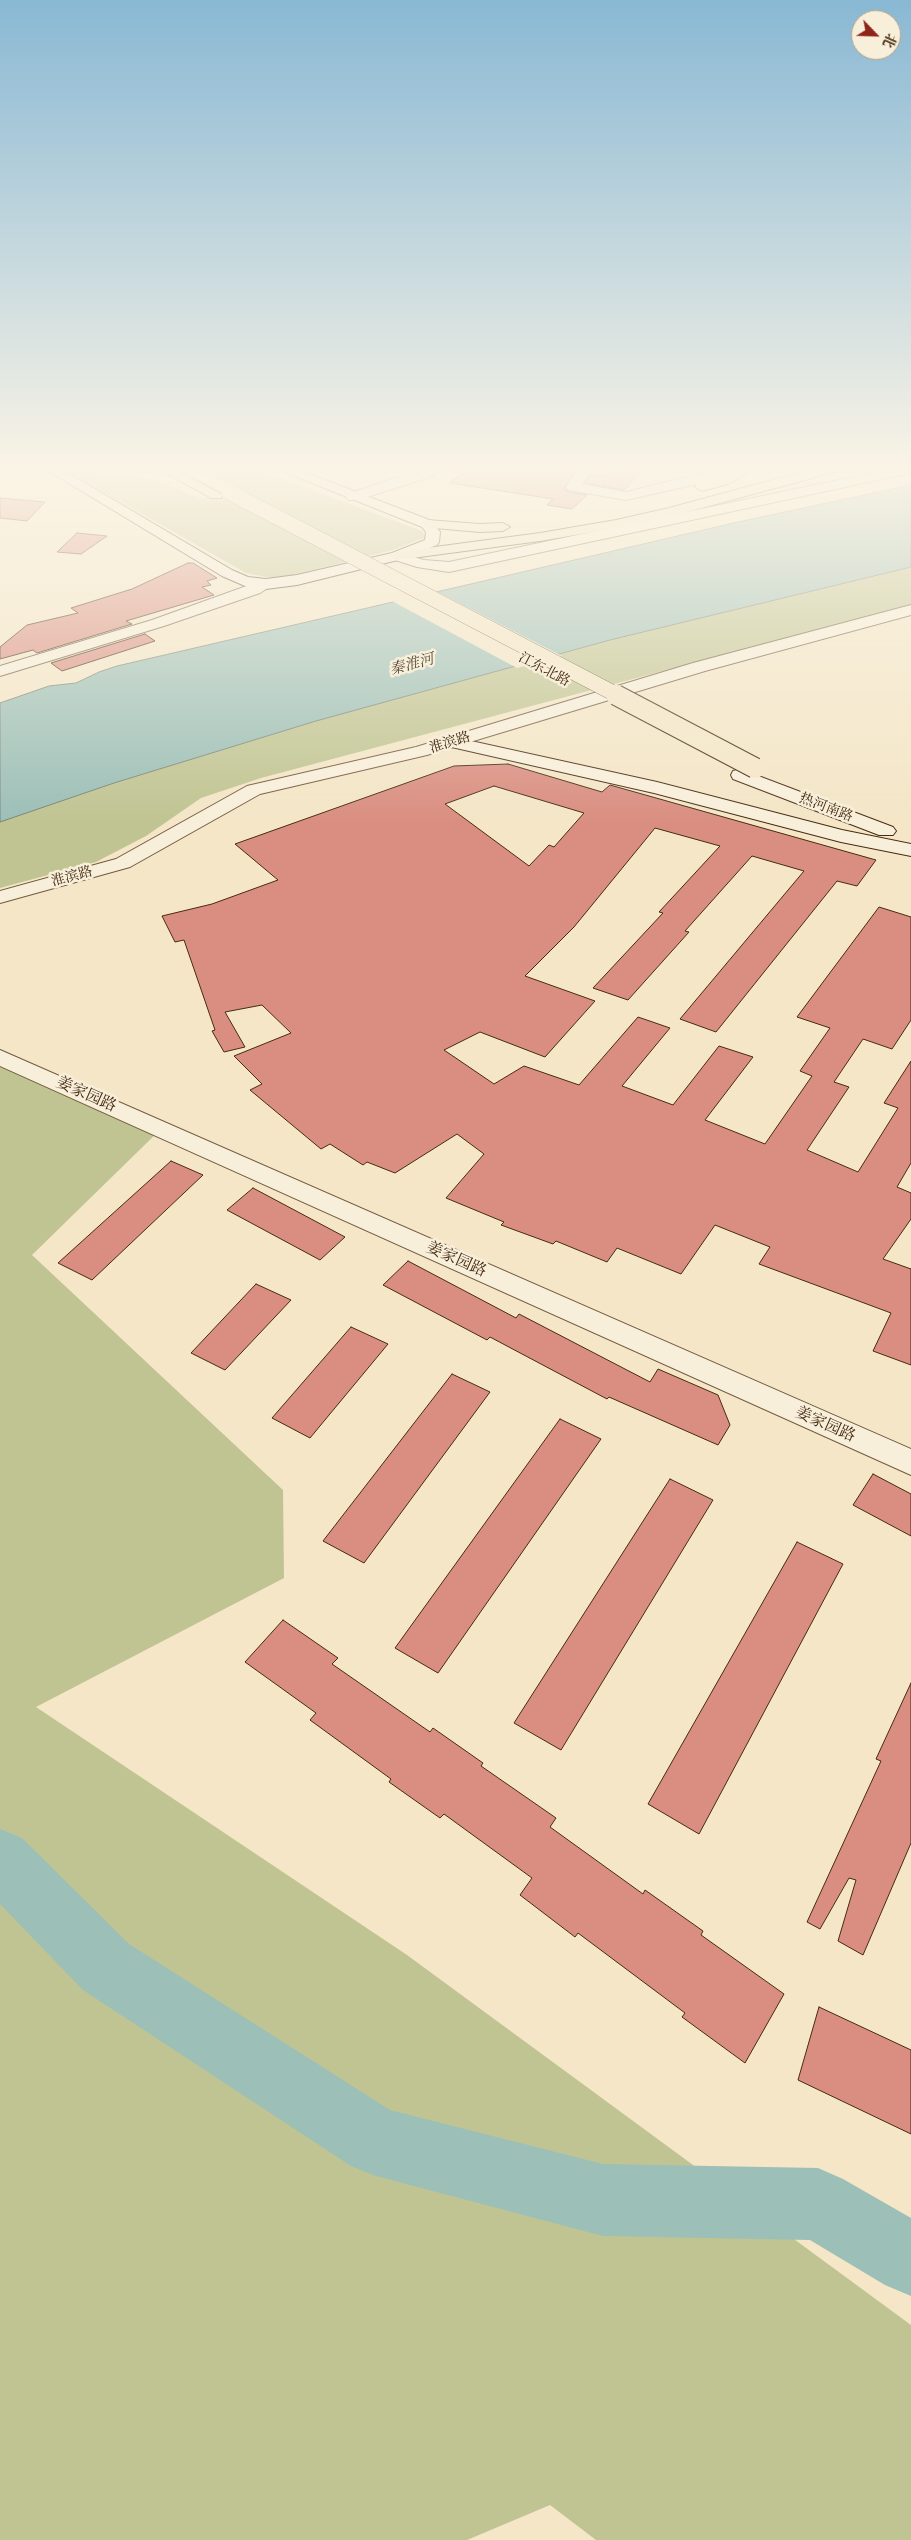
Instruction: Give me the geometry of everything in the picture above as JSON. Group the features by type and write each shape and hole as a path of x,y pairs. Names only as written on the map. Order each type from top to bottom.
{"main road":[{"name":"江东北路","path":"397,586 748,772"}],"street":[{"path":"0,671 158,622 255,590 263,586"},
{"name":"淮滨路","path":"0,897 123,863 254,790 421,751 699,667 911,610"},
{"path":"453,742 657,788 841,836 911,850"},
{"name":"热河南路","path":"748,772 906,835"},
{"name":"姜家园路","path":"0,1057 911,1463"}],"green space":[{"path":"835,586 911,586 911,605 261,778 201,798 146,836 96,862 0,888 0,821 114,783 316,721 610,640"},
{"path":"0,1057 161,1129 32,1255 283,1490 284,1578 36,1707 407,1955 911,2325 911,2540 596,2540 550,2505 467,2540 0,2540"}],"water":[{"name":"秦淮河","path":"464,586 835,586 610,640 316,721 114,783 0,822 0,703 49,686 76,683 117,666"}],"pier":[{"path":"434,590 562,656 517,668 390,600"}],"building":[{"path":"139,586 209,586 202,587 214,595 126,621 132,624 37,653 33,650 0,659 0,647 27,625 78,613 71,608"},
{"path":"145,634 155,641 62,671 51,663"},
{"path":"508,764 602,792 610,785 876,860 857,886 837,881 716,1032 680,1019 804,871 752,856 685,931 689,932 628,1000 593,988 663,913 659,912 720,846 655,828 574,927 525,976 595,1001 545,1057 480,1032 444,1050 494,1084 524,1066 579,1085 638,1017 670,1028 622,1086 673,1105 719,1046 753,1057 705,1120 765,1144 812,1076 800,1071 830,1028 797,1017 879,907 911,917 911,1020 892,1049 863,1039 834,1082 849,1087 807,1150 858,1172 898,1108 884,1103 911,1061 911,1163 897,1187 911,1193 911,1219 883,1259 911,1269 911,1365 873,1351 891,1313 759,1264 770,1247 715,1225 681,1274 617,1248 607,1262 556,1241 553,1244 501,1225 504,1222 446,1198 484,1154 457,1134 395,1173 367,1162 363,1165 330,1144 321,1149 250,1090 262,1084 234,1056 291,1033 262,1005 225,1012 245,1047 224,1052 212,1031 215,1030 184,940 175,942 162,916 212,904 278,880 235,844 454,766","holes":["494,786 584,813 554,847 549,845 529,866 445,804"]},
{"path":"171,1161 203,1175 92,1280 58,1263"},
{"path":"253,1188 345,1237 320,1260 227,1210"},
{"path":"408,1261 516,1318 519,1314 650,1382 658,1369 718,1395 730,1425 718,1445 609,1397 607,1399 490,1337 487,1340 383,1285"},
{"path":"256,1284 291,1300 225,1370 191,1353"},
{"path":"351,1327 388,1344 310,1438 272,1418"},
{"path":"452,1374 490,1392 364,1563 323,1541"},
{"path":"560,1419 601,1439 438,1673 395,1648"},
{"path":"873,1474 911,1494 911,1536 853,1505"},
{"path":"670,1479 713,1500 561,1750 514,1723"},
{"path":"797,1542 843,1564 699,1834 648,1804"},
{"path":"283,1620 338,1658 332,1664 430,1732 433,1728 483,1763 481,1766 556,1818 550,1827 643,1894 645,1890 703,1931 701,1935 784,1994 745,2063 682,2017 685,2013 578,1933 575,1937 520,1895 532,1878 444,1814 440,1818 389,1782 391,1779 310,1720 316,1713 245,1662"},
{"path":"911,1683 911,1843 863,1955 838,1941 856,1880 849,1878 820,1929 807,1922 881,1761 876,1759"},
{"path":"819,2007 911,2050 911,2134 798,2080"}],"waterway":[{"path":"0,1860 106,1967 376,2141 603,2200 818,2204 911,2259"}]}
